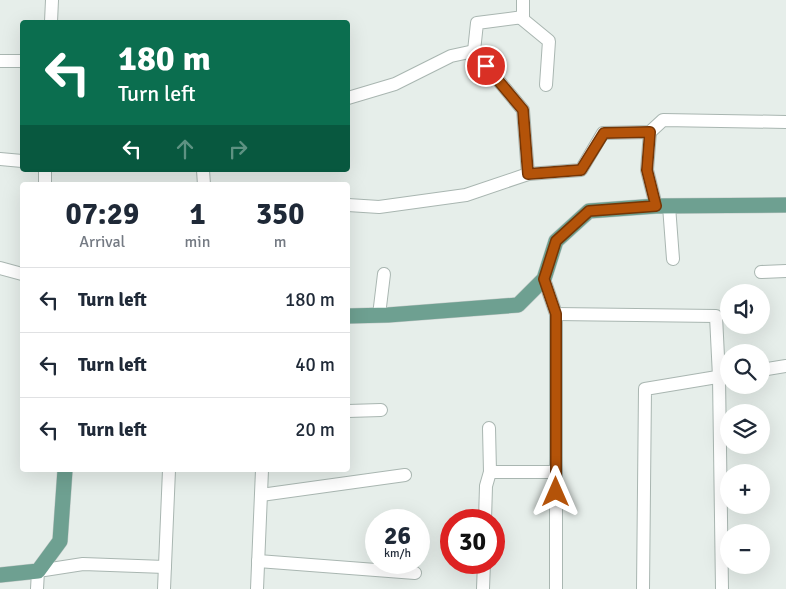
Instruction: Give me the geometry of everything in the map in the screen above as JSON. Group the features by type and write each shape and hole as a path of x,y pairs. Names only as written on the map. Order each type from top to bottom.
{"main road":[{"path":"350,316 518,305 544,279 556,241 589,211 663,206 786,205"},
{"path":"0,575 38,571 60,540 65,472"}],"street":[{"path":"51,20 52,0"},
{"path":"521,18 523,18 523,0"},
{"path":"528,174 523,110 474,51 477,23 521,18 549,40 546,85"},
{"path":"350,97 396,84 450,56 474,51"},
{"path":"0,61 20,61"},
{"path":"350,205 378,206 466,195 528,174 581,170 604,133 650,132 663,120 786,122"},
{"path":"650,132 647,170 663,206 673,259"},
{"path":"0,159 20,161"},
{"path":"0,268 20,273"},
{"path":"761,272 786,271"},
{"path":"379,315 384,274"},
{"path":"544,279 556,314 556,589"},
{"path":"556,314 716,316 720,346"},
{"path":"770,369 786,366"},
{"path":"643,589 645,389 720,377"},
{"path":"722,589 724,394"},
{"path":"350,411 381,410"},
{"path":"485,509 486,486 490,472 490,428"},
{"path":"164,589 169,472"},
{"path":"257,589 262,472"},
{"path":"490,472 556,472"},
{"path":"261,495 405,475"},
{"path":"258,561 365,569"},
{"path":"37,589 38,571 84,564 165,567"},
{"path":"483,589 484,574"}],"route":[{"path":"486,66 523,110 528,174 581,170 604,133 650,132 647,170 656,206 589,211 556,241 544,279 556,314 556,492"}]}
